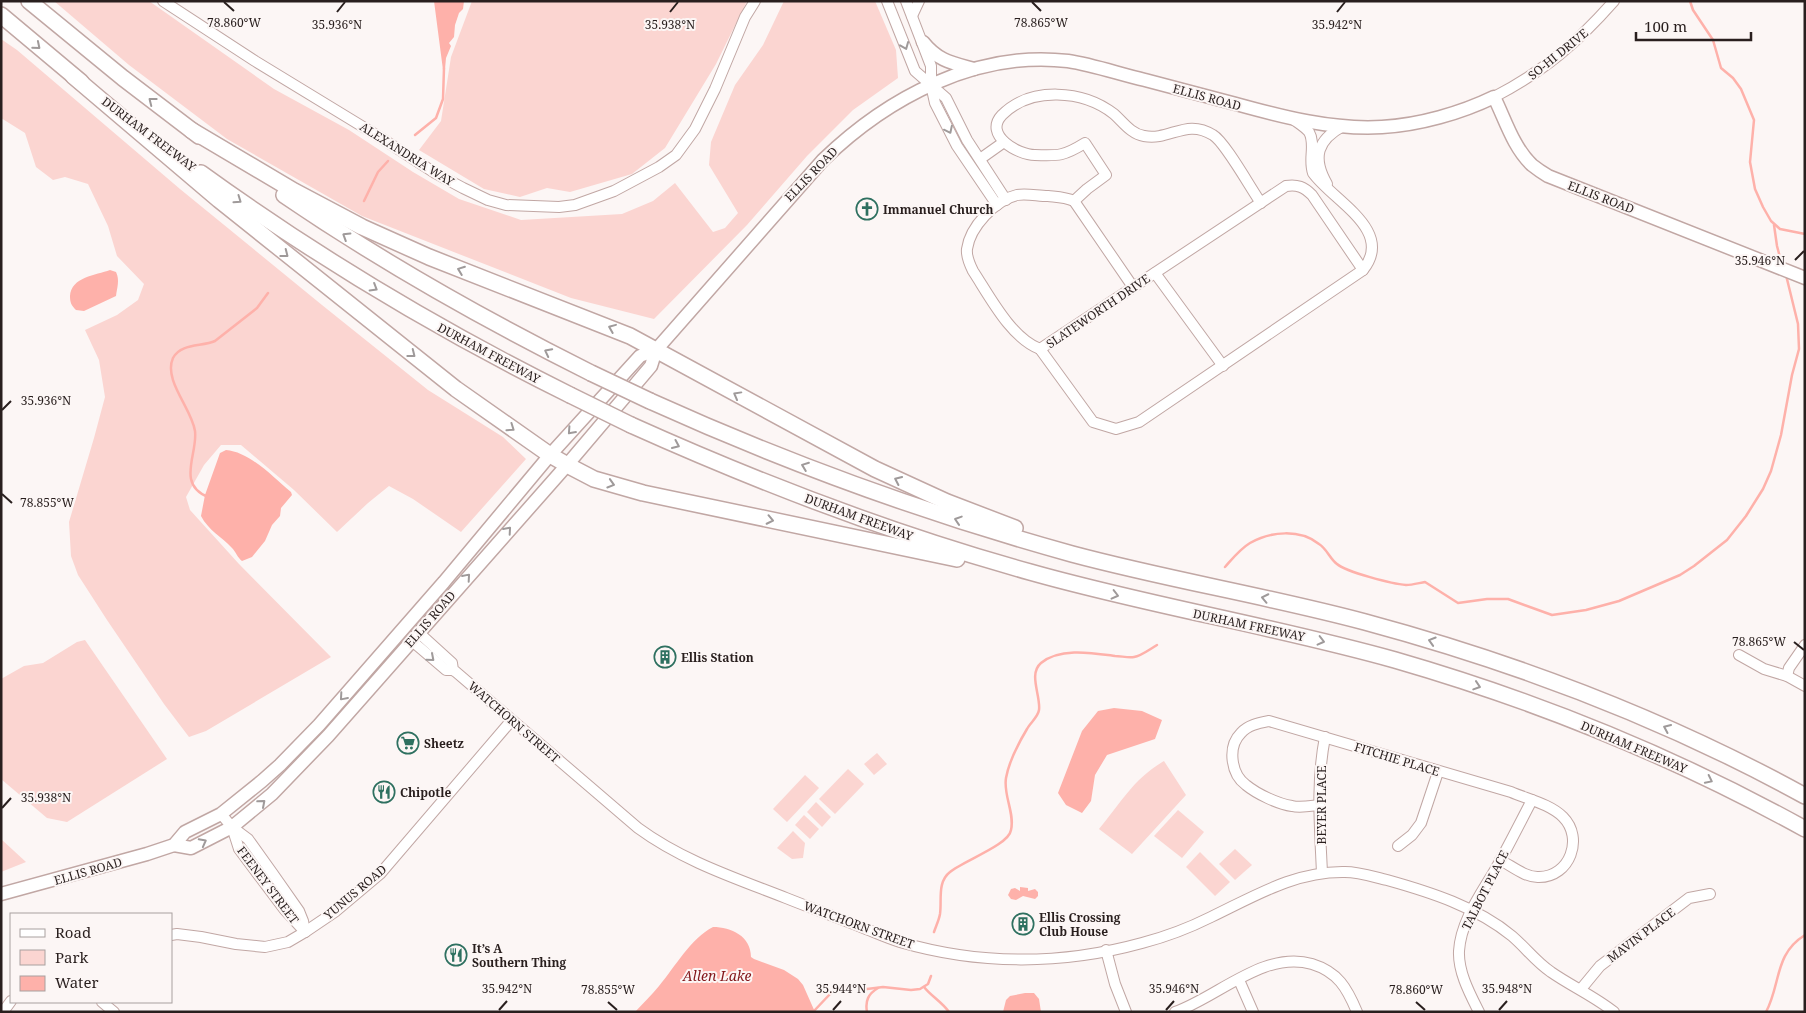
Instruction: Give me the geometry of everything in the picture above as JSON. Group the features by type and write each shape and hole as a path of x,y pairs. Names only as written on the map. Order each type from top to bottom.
{"highway":[{"path":"29,1 116,73 191,130 265,183 365,248 472,311 592,374 650,401 783,458 916,507 1036,544 1157,575 1330,613 1403,632 1486,658 1644,718 1722,754 1805,796"},
{"name":"DURHAM FREEWAY","path":"1,15 73,76 194,168 314,251 458,337 631,425 749,476 866,520 979,557 1068,583 1314,639 1395,660 1476,686 1556,714 1633,745 1710,780 1805,829"},
{"path":"73,76 280,250 456,389 550,455 594,479 643,494 1068,583"},
{"path":"191,130 294,191 362,227 429,257 618,330 840,451 911,486 1030,533 1157,575"}],"main road":[{"path":"923,42 930,51 940,58 974,69"},
{"name":"ELLIS ROAD","path":"1,894 174,845 191,848 232,827 272,794 328,736 567,465 651,366 656,350 828,155 880,114 931,85 974,69 1008,62 1067,61 1104,69 1261,112 1293,119 1343,126 1382,127 1435,118 1462,111 1494,97 1506,124 1523,154 1532,164 1548,176 1805,278"},
{"name":"ELLIS ROAD","path":"174,845 185,832 221,814 280,765 318,725 444,582 550,455 640,356 656,350"},
{"path":"415,637 414,628 442,592 444,582"},
{"path":"363,695 363,686 399,639 403,627"}],"street":[{"name":"ALEXANDRIA WAY","path":"162,1 255,61 378,136 435,174 488,200 506,205 560,207 575,205 614,191 676,155 695,130 715,89 745,17 755,1"},
{"path":"887,1 915,71 946,98 1002,202"},
{"path":"906,1 931,66 931,85 935,102 957,146 1002,202"},
{"path":"912,16 920,1"},
{"name":"SO-HI DRIVE","path":"1494,97 1525,80 1553,60 1588,30 1614,1"},
{"path":"1074,201 1106,175 1085,143 1063,155 1031,156 1014,150 1004,142 998,131 999,120 1020,103 1041,96 1067,95 1078,97 1102,107 1139,135 1157,137 1189,128 1203,130 1215,136 1261,203"},
{"name":"SLATEWORTH DRIVE","path":"1293,119 1306,128 1310,136 1312,144 1310,163 1313,173 1368,229 1373,243 1372,252 1370,262 1362,270 1139,422 1116,429 1093,422 1040,349 1286,186 1293,184 1304,188 1312,195 1362,270"},
{"name":"SLATEWORTH DRIVE","path":"1332,191 1322,173 1319,154 1325,138 1343,126"},
{"path":"980,159 1004,142"},
{"path":"1040,349 1030,346 1016,335 973,271 967,256 967,249 976,228 984,216 1002,202 1018,195 1063,197 1074,201 1133,287"},
{"name":"SLATEWORTH DRIVE","path":"1155,273 1223,366"},
{"name":"WATCHORN STREET","path":"415,637 446,670 453,670 638,828 677,854 712,870 897,941 942,953 971,957 1006,960 1046,960 1141,943 1208,919 1272,887 1297,878 1347,871 1404,885 1472,910 1512,936 1550,972 1614,1012"},
{"path":"1787,676 1789,668 1805,645"},
{"path":"1739,655 1764,669 1787,676 1805,686"},
{"name":"YUNUS ROAD","path":"172,935 201,937 236,944 265,947 288,942 305,932 336,911 380,874 512,721"},
{"name":"FITCHIE PLACE","path":"1319,805 1293,807 1276,802 1245,785 1235,774 1232,762 1233,748 1240,734 1254,724 1269,721 1510,792 1532,800 1562,815 1570,824 1574,845 1571,855 1560,870 1538,878 1525,874 1500,860"},
{"name":"BEYER PLACE","path":"1322,873 1319,805 1320,763 1325,737"},
{"path":"1398,846 1412,835 1421,823 1438,772"},
{"name":"TALBOT PLACE","path":"1479,1012 1461,968 1459,952 1462,935 1472,910 1532,800"},
{"name":"FEENEY STREET","path":"221,814 232,827 239,850 284,909 305,932"},
{"name":"MAVIN PLACE","path":"1580,990 1600,966 1689,898 1710,894"},
{"path":"1106,950 1115,984 1126,1012"},
{"path":"1175,1012 1187,1008 1268,966 1284,961 1299,960 1320,967 1334,975 1348,991 1357,1012"},
{"path":"1239,980 1253,1012"},
{"path":"2,1012 10,1002"},
{"path":"103,1003 114,1012"}],"green space":[{"path":"54,1 149,1 274,89 349,130 413,172 459,199 521,220 622,214 653,201 675,183 713,232 725,228 738,213 709,165 711,142 735,85 763,45 784,1 875,1 896,50 898,78 853,110 807,156 747,225 654,319 571,298 362,216 227,139 129,65"},
{"path":"472,1 747,1 716,64 665,148 632,174 570,192 547,188 520,197 484,189 419,150 441,121 451,57"},
{"path":"1,39 17,50 180,189 428,390 503,437 526,459 461,532 413,499 389,486 337,532 294,490 241,445 221,445 204,465 186,497 190,510 239,564 331,657 206,731 189,737 164,704 107,620 78,575 71,556 69,522 105,397 99,360 85,330 117,315 138,300 144,284 117,256 108,226 88,184 65,177 53,180 36,167 25,133 1,118"},
{"path":"85,640 167,759 67,822 47,818 1,779 1,679 24,666 43,663 77,642"},
{"path":"877,753 887,764 874,775 864,764"},
{"path":"1164,761 1186,795 1132,854 1099,829 1128,792 1153,768"},
{"path":"848,769 864,784 835,814 819,799"},
{"path":"805,775 819,788 787,822 773,809"},
{"path":"816,802 831,817 822,827 807,812"},
{"path":"1178,810 1204,832 1182,858 1154,836"},
{"path":"804,815 819,829 810,839 795,825"},
{"path":"793,831 805,843 803,858 792,859 777,848"},
{"path":"1,839 26,862 1,872"},
{"path":"1235,849 1252,865 1235,880 1219,864"},
{"path":"1200,852 1230,882 1215,896 1186,867"}],"water":[{"path":"434,1 464,1 463,9 459,13 455,25 454,37 449,43 451,46 446,58 445,69 443,70"},
{"path":"110,270 116,272 118,278 116,296 84,311 76,310 70,298 71,290 75,285 85,278"},
{"path":"226,450 244,455 252,460 291,492 292,495 281,508 280,516 272,525 265,541 252,557 242,561 232,548 207,525 201,516 205,495 220,453"},
{"path":"1114,708 1142,711 1162,720 1155,739 1107,755 1095,775 1091,801 1082,813 1066,805 1058,793 1082,731 1098,711"},
{"path":"1020,887 1028,888 1028,891 1035,889 1038,892 1038,896 1035,899 1023,896 1016,900 1011,899 1008,895 1011,889 1015,888 1020,891"},
{"name":"Allen Lake","path":"713,927 720,927 739,934 748,943 751,957 784,970 798,979 803,985 815,1012 635,1012 656,989 690,945"},
{"path":"1034,993 1039,999 1041,1012 1003,1012 1006,1000 1010,996"}],"waterway":[{"path":"1690,1 1693,10 1713,40 1721,68 1733,78 1741,89 1754,120 1750,162 1755,189 1763,207 1771,221 1780,229 1805,234"},
{"path":"415,135 436,118 443,99 444,68"},
{"path":"364,201 378,172 388,161"},
{"path":"1774,225 1782,265"},
{"path":"1225,567 1243,548 1258,539 1276,534 1294,534 1311,539 1322,546 1337,564 1359,574 1406,585 1425,582 1458,603 1487,599 1508,599 1552,615 1586,610 1619,601 1680,575 1727,540 1746,516 1763,489 1771,471 1781,435 1792,375 1799,349 1798,324 1786,275"},
{"path":"208,497 198,491 193,484 191,468 195,431 193,422 172,376 173,358 181,350 215,341 257,308 268,293"},
{"path":"934,932 940,916 941,892 946,876 956,868 994,847 1008,836 1011,830 1012,824 1006,791 1006,778 1009,765 1017,747 1028,727 1036,718 1039,710 1035,679 1037,668 1049,658 1067,653 1077,652 1132,657 1140,655 1157,645"},
{"path":"1766,1012 1783,960 1795,943 1805,935"},
{"path":"813,1012 831,993 844,987 920,989 928,984 931,976"},
{"path":"924,987 949,1012"},
{"path":"867,1012 866,1004 868,998 878,988"}],"place":[{"name":"Immanuel Church","path":"867,209"},
{"name":"Ellis Station","path":"665,657"},
{"name":"Sheetz","path":"408,743"},
{"name":"Chipotle","path":"384,792"},
{"name":"Ellis Crossing Club House","path":"1023,924"},
{"name":"It’s A Southern Thing","path":"456,955"}]}
